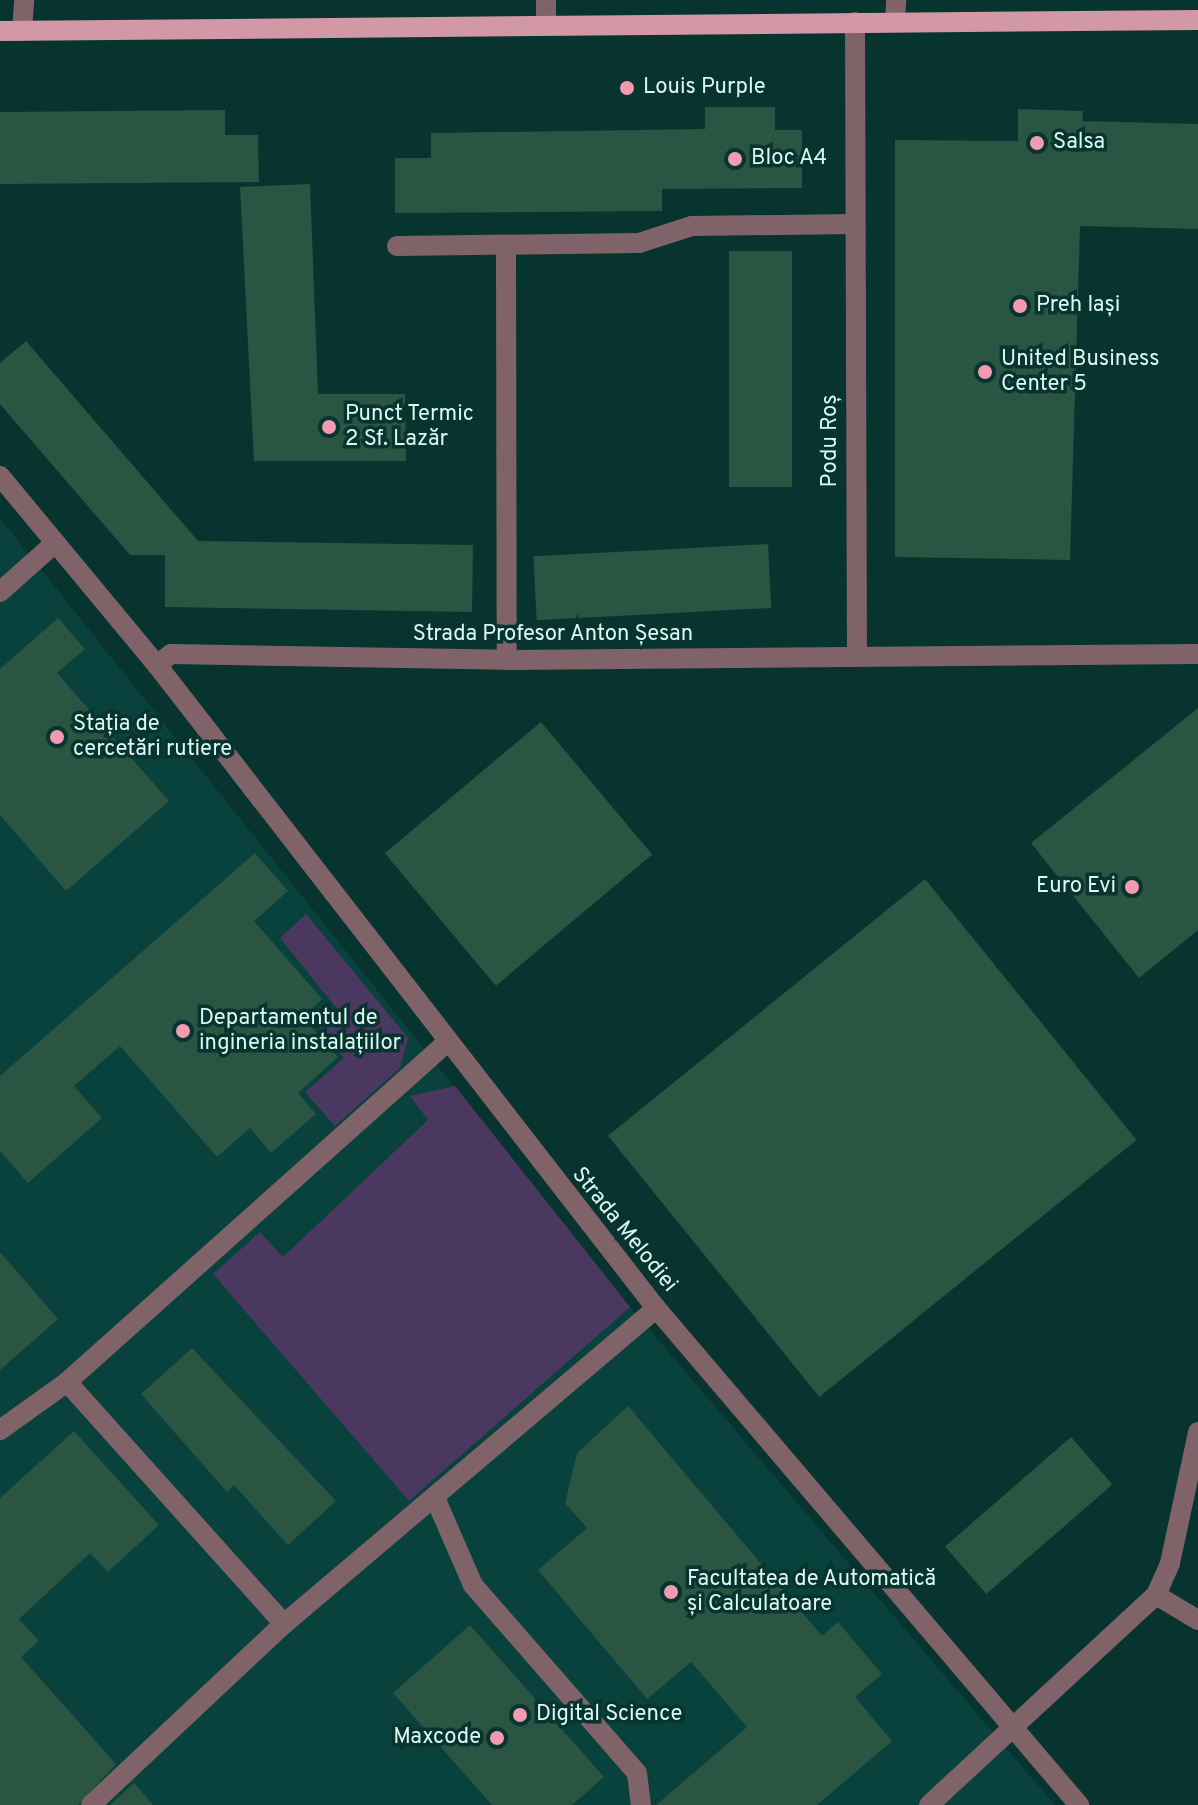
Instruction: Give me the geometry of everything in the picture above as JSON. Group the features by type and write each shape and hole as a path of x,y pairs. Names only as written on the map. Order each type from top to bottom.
{"main road":[{"path":"0,31 1198,20"}],"street":[{"path":"22,31 24,0"},
{"path":"546,0 546,25"},
{"path":"895,22 896,0"},
{"name":"Podu Roș","path":"855,22 857,657"},
{"path":"397,246 639,243 692,226 854,224"},
{"path":"506,247 507,660"},
{"path":"0,476 157,665"},
{"path":"0,592 55,543"},
{"name":"Strada Profesor Anton Șesan","path":"157,665 171,654 507,660 1198,654"},
{"name":"Strada Melodiei","path":"157,665 444,1045 656,1308 1079,1805"},
{"path":"0,1430 67,1382 444,1045"},
{"path":"91,1805 284,1624 436,1500 656,1308"},
{"path":"67,1382 284,1624"},
{"path":"929,1805 1016,1728 1156,1595 1170,1563 1198,1432"},
{"path":"436,1500 473,1585 637,1773 641,1805"},
{"path":"1156,1595 1198,1620"}],"shaded area":[{"path":"0,518 630,1307 1055,1805 0,1805"},
{"path":"306,914 408,1038 400,1068 335,1126 305,1092 344,1058 319,1027 338,1010 280,938"},
{"path":"455,1086 630,1307 409,1501 213,1274 260,1232 283,1257 428,1120 410,1096"}],"building":[{"path":"705,107 775,107 775,130 802,130 802,188 662,189 662,211 395,213 395,158 431,158 431,133 705,129"},
{"name":"United Business Center 5","path":"1018,109 1083,111 1082,121 1198,124 1198,229 1080,226 1070,560 895,557 895,140 1018,141"},
{"path":"225,110 225,135 258,135 259,182 0,184 0,112"},
{"path":"310,184 318,394 405,394 406,461 254,461 240,187"},
{"path":"729,251 792,251 792,487 729,487"},
{"path":"26,341 198,541 473,545 472,612 165,607 165,555 130,555 0,404 0,363"},
{"path":"768,544 771,608 537,620 533,556"},
{"name":"Stația de cercetări rutiere","path":"58,618 85,649 57,673 169,801 66,891 0,815 0,669"},
{"name":"Euro Evi","path":"1198,708 1198,930 1139,978 1031,843"},
{"path":"541,722 652,855 496,986 385,853"},
{"name":"Departamentul de ingineria instalațiilor","path":"255,853 288,891 254,921 322,999 303,1017 338,1057 298,1093 316,1114 271,1153 250,1128 217,1157 120,1046 74,1086 102,1118 28,1183 0,1151 0,1076"},
{"path":"925,879 1136,1140 819,1397 608,1136"},
{"path":"0,1252 58,1319 0,1370"},
{"path":"192,1348 336,1501 288,1545 234,1485 227,1492 141,1394"},
{"name":"Facultatea de Automatică și Calculatoare","path":"628,1406 822,1636 838,1622 882,1674 855,1697 892,1741 817,1805 656,1805 747,1727 691,1662 647,1699 538,1570 587,1528 565,1503 577,1453"},
{"path":"74,1431 159,1525 108,1572 90,1553 19,1619 39,1641 21,1657 116,1764 78,1805 0,1805 0,1498"},
{"path":"1071,1437 1112,1485 986,1594 945,1547"},
{"path":"470,1625 604,1777 572,1805 492,1805 393,1693"},
{"path":"134,1783 153,1805 110,1805"}],"place":[{"name":"Louis Purple","path":"627,88"},
{"name":"Salsa","path":"1037,143"},
{"name":"Bloc A4","path":"735,159"},
{"name":"Preh Iași","path":"1020,306"},
{"name":"United Business Center 5","path":"985,372"},
{"name":"Punct Termic 2 Sf. Lazăr","path":"329,427"},
{"name":"Stația de cercetări rutiere","path":"57,737"},
{"name":"Euro Evi","path":"1132,887"},
{"name":"Departamentul de ingineria instalațiilor","path":"183,1031"},
{"name":"Facultatea de Automatică și Calculatoare","path":"671,1592"},
{"name":"Digital Science","path":"520,1715"},
{"name":"Maxcode","path":"497,1738"}]}
